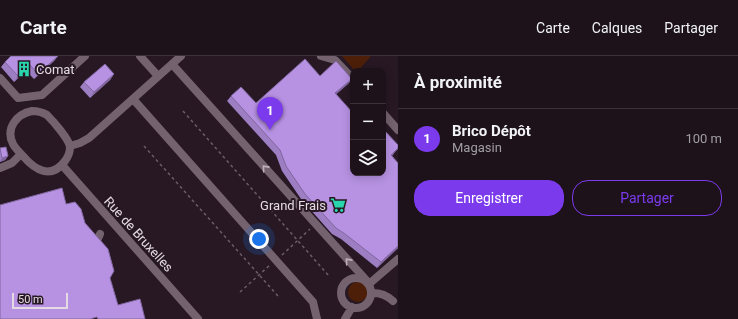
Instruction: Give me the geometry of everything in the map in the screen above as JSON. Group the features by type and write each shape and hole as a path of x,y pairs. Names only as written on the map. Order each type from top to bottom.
{"street":[{"path":"0,78 18,98 42,95 84,56"},
{"path":"70,146 89,138 181,56"},
{"path":"320,56 336,60 350,76"},
{"path":"146,58 158,76"},
{"path":"172,64 369,286 369,302 365,305 361,307 352,307 344,301 342,296 343,286 350,278 361,278 369,286 379,293 386,295 393,301"},
{"path":"31,96 32,111"},
{"path":"133,99 313,302 317,319"},
{"path":"40,111 46,115 66,138 70,146 67,159 62,165 55,170 47,172 39,170 32,166 14,146 11,139 10,130 18,117 26,112 40,111"},
{"path":"386,116 398,130"},
{"path":"3,167 23,156"},
{"name":"Rue de Bruxelles","path":"62,165 198,319"},
{"path":"369,286 398,259"},
{"path":"345,319 352,307"}],"path":[{"path":"183,111 329,276"},
{"path":"144,146 278,296"}],"shaded area":[{"path":"342,56 371,56 361,68 352,68"},
{"path":"358,282 365,285 368,292 365,299 358,302 351,299 348,292 351,285"}],"building":[{"name":"Comat","path":"11,56 58,56 38,74 30,65 18,76 5,62"},
{"path":"305,59 320,76 336,61 350,77 350,81 335,93 350,110 350,176 386,176 386,132 398,145 398,148 391,155 398,163 398,246 381,262 336,228 305,194 286,166 280,150 231,96 241,87 256,103"},
{"path":"105,64 114,74 94,92 84,82"},
{"path":"6,147 8,156 2,158 0,148"},
{"path":"62,188 66,204 75,202 81,209 85,223 108,249 114,271 110,278 118,305 140,299 145,319 98,319 97,317 90,319 0,319 0,205"}],"place":[{"name":"Comat","path":"24,69"},
{"name":"Brico Dépôt","path":"270,130"},
{"name":"Grand Frais","path":"338,205"}]}
